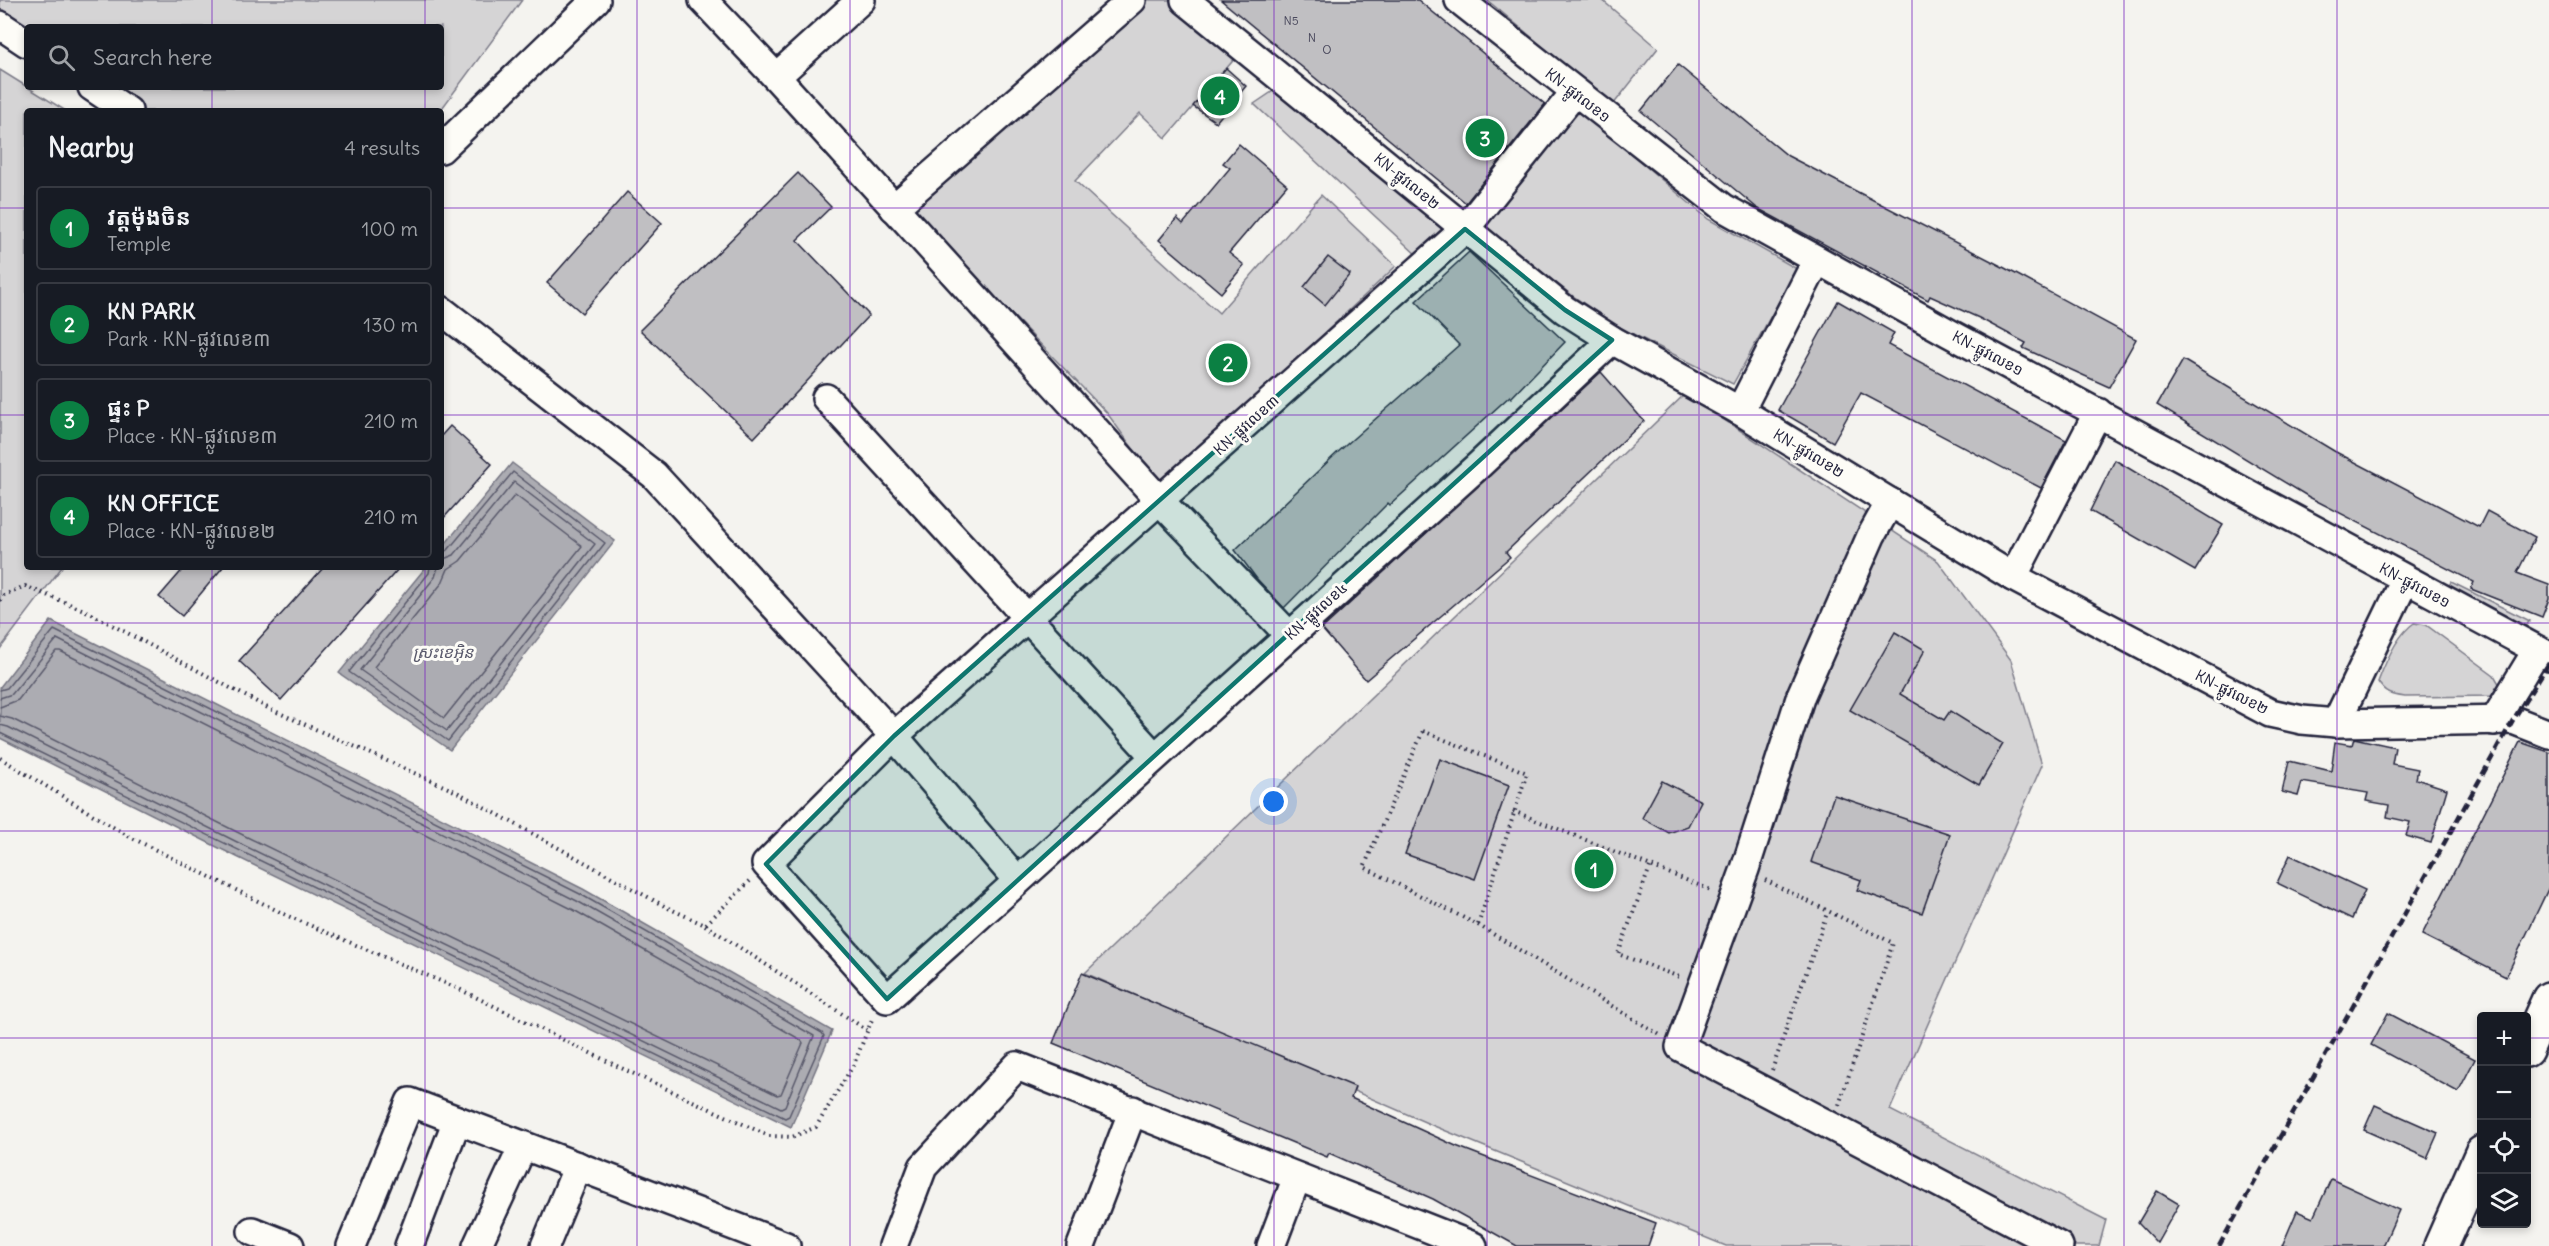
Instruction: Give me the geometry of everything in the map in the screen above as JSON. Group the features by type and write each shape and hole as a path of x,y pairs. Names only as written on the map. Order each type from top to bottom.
{"highway":[{"path":"2531,1039 2549,999"},
{"path":"2441,1246 2477,1162"}],"street":[{"path":"444,146 596,0"},
{"path":"703,0 777,77 1160,501 1289,635"},
{"path":"777,77 861,0"},
{"path":"894,208 1132,0"},
{"name":"KN-ផ្លូវលេខ២","path":"1185,0 1565,310 1612,340 1740,411 2013,577 2270,713 2302,720 2336,723 2504,721"},
{"name":"KN-ផ្លូវលេខ១","path":"1459,0 1724,208 2543,653"},
{"path":"0,24 24,41"},
{"path":"96,90 124,108"},
{"name":"KN-ផ្លូវលេខ៣","path":"766,864 894,736 1465,228 1575,92"},
{"path":"1740,411 1817,260"},
{"path":"444,312 654,474 894,736 1017,880"},
{"name":"KN-ផ្លូវលេខ៤","path":"887,999 1479,465 1612,340"},
{"path":"826,398 1154,756"},
{"path":"2013,577 2098,412"},
{"path":"1890,502 1871,536 1801,695 1745,869 1722,894 1680,1047 2059,1246"},
{"path":"2336,723 2405,580"},
{"path":"2543,653 2504,721 2549,734"},
{"path":"766,864 887,999"},
{"path":"893,1246 922,1167 1017,1066 1473,1246"},
{"path":"355,1245 410,1102 786,1246"},
{"path":"1081,1246 1133,1110"},
{"path":"409,1246 457,1120"},
{"path":"477,1246 523,1146"},
{"path":"545,1246 578,1166"},
{"path":"1271,1246 1297,1177"},
{"path":"252,1231 290,1246"}],"path":[{"path":"0,601 4,595 25,586 84,610 268,708 457,792 705,926 867,1030"},
{"path":"1478,925 1527,773 1423,731 1364,867 1478,925 1680,1047"},
{"path":"0,758 126,835 288,916 459,989 619,1067 769,1136 792,1137 816,1127 854,1064 872,1019 887,999"},
{"path":"1513,811 1722,894"},
{"path":"705,926 766,864"},
{"path":"1650,867 1618,954 1683,978 1686,967"},
{"path":"1745,869 1827,913 1893,943 1832,1126"},
{"path":"1707,901 1722,894"},
{"path":"1765,1090 1827,913"}],"highlighted area":[{"path":"1465,229 1565,310 1612,340 887,999 766,864 894,736"}],"shaded area":[{"path":"0,0 522,0 442,108 124,108 97,90 444,90 444,24 24,24 24,27 0,25"},
{"path":"1142,0 1179,0 1244,48 1166,138 1140,113 1075,181 1219,313 1321,195 1396,266 1161,487 1107,413 911,210"},
{"path":"1487,0 1602,0 1658,48 1613,105"},
{"path":"0,70 24,85 24,90 32,90 61,108 24,108 24,570 60,570 0,649"},
{"path":"1282,85 1452,227 1419,257 1254,104"},
{"path":"1577,108 1708,219 1797,269 1733,384 1619,327 1573,296 1484,227"},
{"path":"1685,394 1938,561 2011,660 2042,765 1890,1110 2106,1220 2099,1246 1726,1246 1434,1126 1085,973"},
{"path":"2451,582 2530,621 2522,629 2446,591"},
{"path":"2414,623 2426,625 2494,675 2501,687 2496,696 2405,697 2392,695 2386,691 2378,682 2397,642"}],"water":[{"name":"ស្រះខេអ៊ិន","path":"512,463 615,541 450,750 339,673 424,570 444,570 444,545"},
{"path":"51,621 583,889 832,1031 791,1127 237,857 0,738 0,687"}],"building":[{"path":"1221,0 1418,0 1545,104 1466,203"},
{"path":"1678,65 1788,156 2136,339 2109,387 2023,348 2026,343 1979,318 1930,296 1928,300 1757,208 1641,111"},
{"path":"1226,68 1246,86 1216,122 1193,106"},
{"path":"1239,144 1287,185 1229,253 1244,265 1221,293 1159,240 1177,218 1183,224 1230,168 1223,163"},
{"path":"798,173 831,207 797,240 869,315 754,438 640,330"},
{"path":"627,192 662,223 582,313 547,283"},
{"path":"1469,252 1565,342 1511,398 1510,396 1390,505 1388,503 1284,608 1257,579 1235,550 1337,453 1459,345 1416,301"},
{"path":"1328,257 1350,274 1325,305 1304,287"},
{"path":"1838,301 1894,333 1888,345 2066,440 2041,488 1861,393 1833,442 1778,410"},
{"path":"2183,360 2334,451 2479,527 2487,511 2535,537 2517,573 2549,585 2549,599 2542,617 2471,589 2474,582 2309,497 2157,405"},
{"path":"1601,372 1644,421 1506,552 1510,557 1366,680 1322,629"},
{"path":"450,426 492,464 444,518 444,433"},
{"path":"2115,460 2223,525 2195,571 2090,511"},
{"path":"182,570 220,570 182,616 159,597"},
{"path":"321,570 397,570 281,700 239,661"},
{"path":"1895,632 1925,650 1900,694 1944,720 1950,711 2003,744 1979,785 1850,710"},
{"path":"2354,738 2395,747 2392,764 2418,769 2416,779 2447,789 2431,843 2406,836 2410,822 2387,817 2389,805 2366,801 2368,793 2302,782 2298,796 2282,792 2289,761 2331,771 2335,742 2352,745"},
{"path":"2520,742 2549,752 2549,887 2506,977 2422,935"},
{"path":"1440,759 1509,785 1475,879 1405,854"},
{"path":"1662,781 1701,801 1688,826 1669,833 1642,818"},
{"path":"1834,795 1950,834 1922,913 1857,890 1861,880 1811,862"},
{"path":"2290,855 2365,890 2352,919 2277,883"},
{"path":"1082,973 1355,1087 1351,1098 1456,1146 1656,1223 1648,1246 1517,1246 1433,1199 1329,1153 1327,1157 1053,1043"},
{"path":"2388,1013 2475,1059 2458,1092 2371,1045"},
{"path":"2375,1105 2438,1133 2427,1158 2364,1130"},
{"path":"2331,1179 2399,1210 2383,1246 2282,1246 2297,1211 2313,1218"},
{"path":"2157,1191 2179,1204 2157,1243 2138,1223"}],"railway":[{"path":"2219,1246 2513,720 2549,663"}],"place":[{"name":"KN OFFICE","path":"1220,96"},
{"name":"ផ្ទះ P","path":"1485,138"},
{"name":"KN PARK","path":"1228,363"},
{"name":"វត្តម៉ុងចិន","path":"1594,869"}]}
